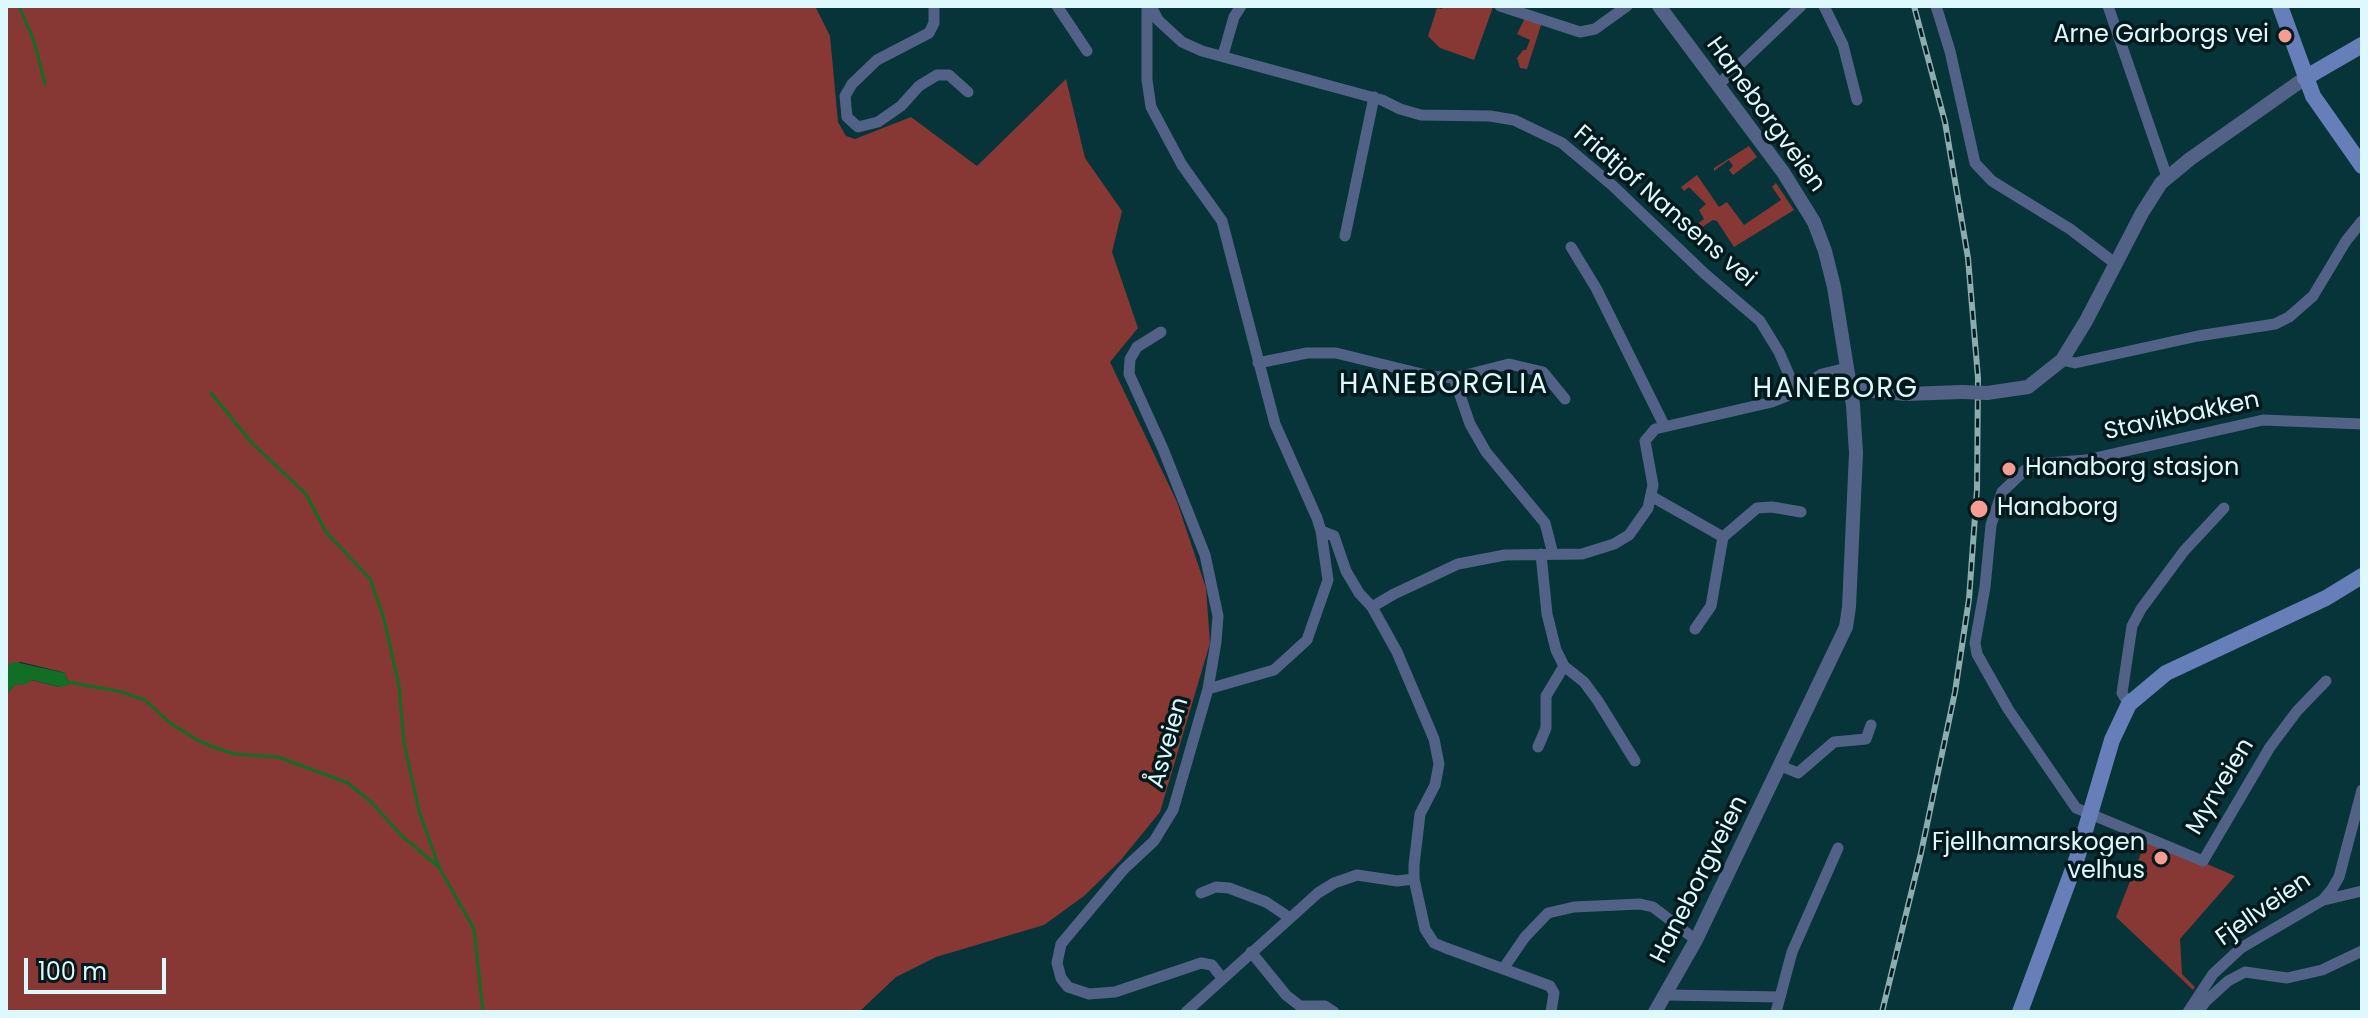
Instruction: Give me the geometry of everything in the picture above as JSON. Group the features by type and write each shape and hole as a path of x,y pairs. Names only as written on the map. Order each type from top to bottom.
{"main road":[{"path":"2280,6 2305,78 2322,111 2362,166"},
{"path":"2305,78 2362,45"},
{"path":"2020,1012 2090,814 2112,740 2129,704 2166,673 2326,598 2362,576"}],"street":[{"path":"934,6 934,23 929,33 877,60 852,84 845,96 847,117 858,127 878,122 901,106 919,86 937,75 949,75 968,92"},
{"path":"1057,6 1087,51"},
{"path":"1149,6 1147,80 1151,107 1182,165 1222,221 1275,424 1317,518 1329,571 1307,640 1274,670 1208,689"},
{"name":"Fridtjof Nansens vei","path":"1149,6 1158,20 1182,42 1374,97 1421,115 1490,116 1514,120 1562,143 1760,321 1779,352 1796,391"},
{"path":"1223,55 1234,17 1241,6"},
{"path":"1500,6 1580,32 1595,29 1627,6"},
{"name":"Haneborgveien","path":"1655,1012 1696,940 1846,627 1856,453 1851,389 1832,275 1814,222 1783,172 1659,6"},
{"path":"1718,85 1801,6"},
{"path":"1824,6 1843,45 1857,100"},
{"path":"1936,6 1950,51 1975,163 1992,181 2070,229 2116,264"},
{"path":"2108,6 2167,177"},
{"path":"1851,389 1906,394 1987,393 2028,387 2062,360 2081,331 2142,213 2167,177 2305,78"},
{"path":"1345,236 1374,97"},
{"path":"2062,360 2071,363 2086,361 2198,336 2275,324 2289,317 2313,296 2346,241 2362,221"},
{"path":"1571,247 1596,288 1664,425"},
{"name":"Åsveien","path":"1161,332 1137,347 1130,359 1129,374 1205,555 1218,616 1216,642 1208,689 1173,810 1154,841 1124,869 1061,944 1057,963 1061,978 1068,987 1089,994 1115,992 1201,963 1212,965 1222,978"},
{"path":"1258,363 1307,353 1336,353 1430,376 1454,378 1509,364 1543,372 1565,399"},
{"path":"1372,607 1458,564 1505,555 1582,554 1614,544 1629,535 1648,508 1653,473 1645,441 1648,435 1664,425 1772,402 1829,371 1847,368"},
{"path":"1454,378 1470,424 1486,452 1545,523 1547,614 1556,650 1564,666 1584,682 1635,761"},
{"name":"Stavikbakken","path":"2090,814 2076,808 2065,796 2008,709 1977,654 1975,643 1991,525 2002,492 2036,464 2107,456 2225,427 2278,419 2362,424"},
{"path":"1651,496 1723,537"},
{"path":"1695,629 1711,606 1723,537 1757,508 1801,512"},
{"path":"2129,704 2122,693 2132,626 2184,551 2224,508"},
{"path":"1321,531 1334,536 1346,571 1372,607 1397,652 1438,754 1435,785 1420,814 1416,830 1414,879 1425,929 1434,943 1550,986 1554,993 1551,1012"},
{"path":"1538,747 1546,728 1546,696 1564,666"},
{"name":"Myrveien","path":"2090,814 2203,861 2270,747 2297,711 2326,681"},
{"path":"1781,766 1798,773 1834,742 1866,739 1871,725"},
{"name":"Fjellveien","path":"2188,1012 2213,974 2241,948 2323,900 2332,889 2339,877 2362,790"},
{"path":"1776,1012 1792,952 1838,848"},
{"path":"1186,1012 1328,886 1347,877 1364,875 1397,881 1414,879"},
{"path":"1201,893 1216,887 1229,888 1266,902 1290,918"},
{"path":"2323,900 2362,891"},
{"path":"1503,969 1525,937 1548,913 1574,907 1640,904 1653,907 1696,940"},
{"path":"2198,1012 2228,981 2245,972 2287,978 2322,970 2362,951"},
{"path":"1251,952 1286,995 1300,1006 1325,1006 1334,1012"},
{"path":"1667,995 1780,997"}],"shaded area":[{"path":"6,6 815,6 830,36 838,122 846,136 855,139 911,117 977,166 1066,79 1085,158 1122,211 1112,252 1138,328 1110,362 1177,502 1206,588 1210,643 1160,812 1120,861 1084,896 1044,925 936,957 896,977 859,1012 6,1012 6,695 15,685 31,680 59,687 69,684 65,673 58,671 21,662 6,666"},
{"path":"1443,6 1493,7 1474,60 1440,48 1428,36 1437,8 1442,9"},
{"path":"1525,18 1541,25 1527,69 1520,68 1517,58 1526,50 1530,40 1517,34"},
{"path":"1749,146 1757,157 1733,175 1729,170 1733,166 1729,160 1714,171 1714,168"},
{"path":"1697,175 1719,207 1727,202 1744,225 1781,200 1772,187 1776,183 1794,210 1734,247 1717,221 1713,220 1690,235 1687,231 1704,219 1699,210 1706,204 1689,187 1684,191 1681,187"},
{"path":"15,662 65,673 69,685 60,687 32,680 27,684 15,685 6,695 6,666"},
{"path":"2147,838 2235,876 2180,939 2182,974 2195,987 2193,990 2116,917"}],"waterway":[{"path":"19,6 34,41 45,84"},
{"path":"211,393 253,444 306,494 326,532 370,579 383,615 399,686 404,743 419,811 439,867 474,929 483,1012"},
{"path":"68,682 122,692 145,700 170,723 219,749 234,754 278,757 348,783 439,867"}],"railway":[{"path":"1882,1012 1921,853 1955,692 1969,599 1977,489 1978,378 1968,258 1945,122 1914,6"}],"place":[{"name":"Arne Garborgs vei","path":"2285,36"},
{"name":"Hanaborg stasjon","path":"2009,469"},
{"name":"Hanaborg","path":"1979,509"},
{"name":"Fjellhamarskogen velhus","path":"2161,858"}],"district":[{"name":"HANEBORGLIA","path":"1444,386"},
{"name":"HANEBORG","path":"1836,390"}]}
